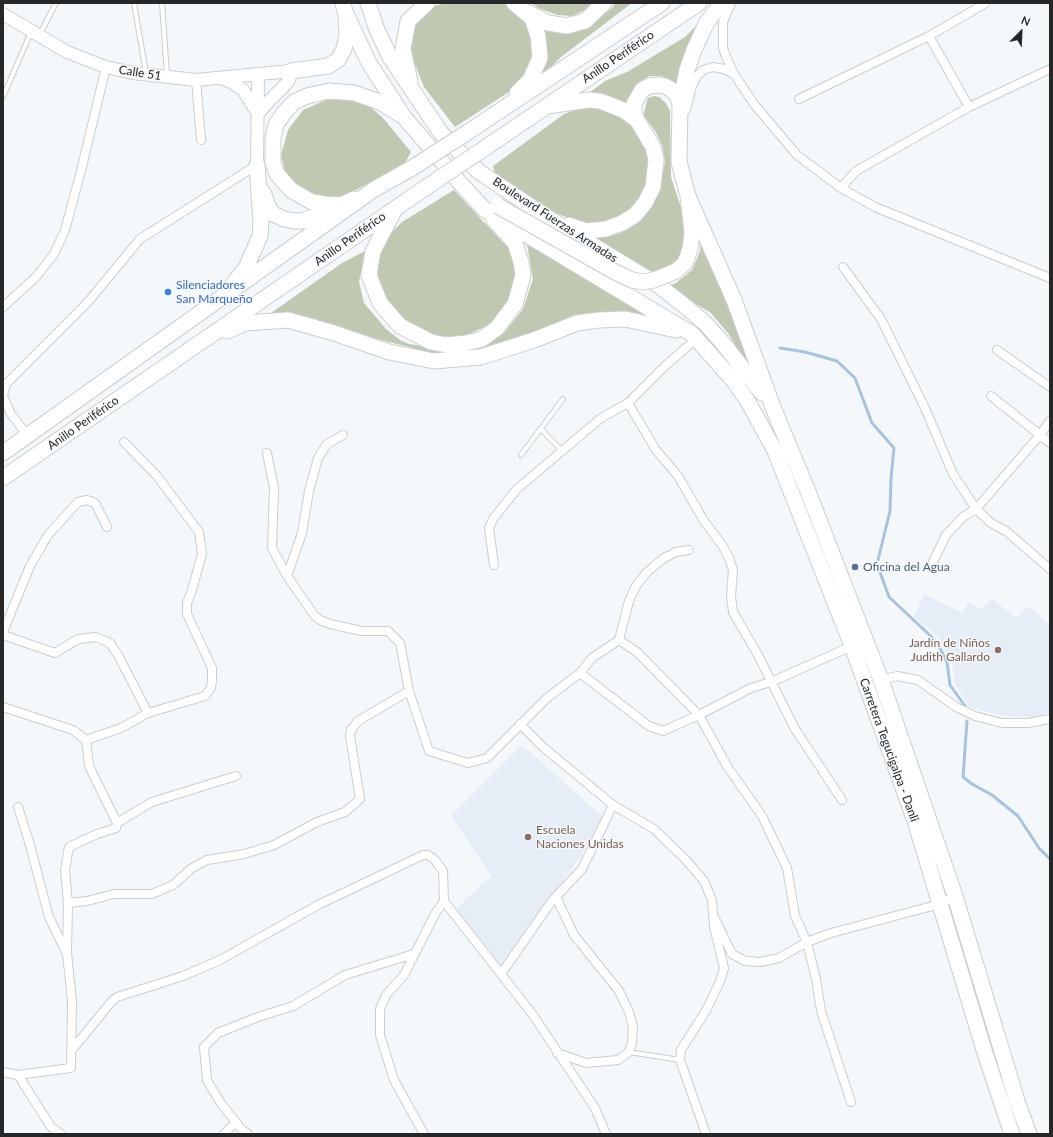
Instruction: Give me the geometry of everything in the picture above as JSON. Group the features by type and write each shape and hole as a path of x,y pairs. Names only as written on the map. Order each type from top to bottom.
{"highway":[{"name":"Boulevard Fuerzas Armadas","path":"368,3 377,30 390,57 441,133 478,171 548,218 658,285 700,318 747,372 774,410"},
{"path":"422,105 409,79 403,49 408,21 427,3"},
{"path":"519,7 548,23 567,26 585,21 604,3"},
{"name":"Anillo Periférico","path":"3,453 373,190 412,168 468,132 662,3"},
{"name":"Anillo Periférico","path":"3,478 397,206 698,3"},
{"path":"344,7 369,63 404,117 460,183 491,207 617,273 632,280 643,282 654,280 676,271 685,263 690,249 692,233 688,196 679,162 680,105 687,70 694,50 707,22 722,3"},
{"path":"291,71 328,66 338,60 344,50 347,34 344,7"},
{"path":"497,113 530,80 540,58 538,36 532,18 519,7"},
{"path":"548,218 586,231 606,229 635,215 648,197 653,187 656,174 656,160 653,147 637,120 634,104 639,93 649,86 657,84 672,90 678,97 680,105"},
{"path":"341,205 312,202 291,190 277,174 273,163 273,138 276,125 283,114 294,102 308,96 329,91 354,92 380,102 404,117"},
{"path":"547,106 588,100 600,101 623,110 637,120"},
{"path":"257,165 268,206 273,214 284,219 303,221 373,190"},
{"path":"221,299 246,268 260,236 262,222 257,165"},
{"path":"688,196 734,300 774,410"},
{"path":"397,206 373,251 369,275 380,303 400,326 431,342 447,345 466,343 482,339 497,328 508,316 520,291 524,275 515,243 491,207"},
{"name":"Boulevard Fuerzas Armadas","path":"491,207 694,336 734,380"},
{"path":"202,341 246,323 288,320 334,333 389,352 434,361 481,357 534,340 577,323 599,320 625,319 694,336"},
{"name":"Carretera Tegucigalpa - Danli","path":"734,380 747,400 775,451 852,646 915,821 984,1050 1012,1134"},
{"name":"Carretera Tegucigalpa - Danli","path":"774,410 808,489 881,680 955,896 1017,1101 1029,1134"}],"street":[{"path":"731,3 723,22 723,48 734,74 754,104 797,155 841,188 875,207 1050,278"},
{"path":"799,99 929,36 986,3"},
{"name":"Calle 51","path":"3,14 68,52 106,67 146,76 196,80 291,71"},
{"path":"929,36 969,107"},
{"path":"3,307 36,277 54,254 65,230 106,67"},
{"path":"679,134 697,76 703,70 713,67 724,69 734,74"},
{"path":"841,188 856,171 969,107 1050,69"},
{"path":"258,114 289,80 291,71"},
{"path":"28,436 11,414 4,399 5,382 88,302 140,239 257,165 258,74"},
{"path":"218,77 232,82 243,90 252,102 258,114"},
{"path":"196,80 201,140"},
{"path":"843,267 881,319 925,408 953,474 976,509 991,522 1006,531 1050,569"},
{"path":"494,565 489,528 493,519 517,489 600,418 628,403 694,336"},
{"path":"997,350 1050,387"},
{"path":"991,396 1050,443"},
{"path":"628,403 656,450 678,476 704,521 722,545 733,570 731,597 733,612 758,655 770,682 795,729 842,800"},
{"path":"933,562 946,535 963,517 976,509 1040,435 1050,421"},
{"path":"287,576 302,533 309,491 318,458 327,444 344,435"},
{"path":"86,740 121,728 148,713 205,696 211,688 212,668 190,624 186,602 192,590 202,554 199,532 157,476 124,442"},
{"path":"268,453 274,488 272,548 287,576 314,615 320,620 330,624 362,631 388,631 400,643 409,691 429,751 441,756 468,763 487,758 547,698 580,673 592,658 619,640 629,602 636,586 643,576 664,558 676,552 689,550"},
{"path":"3,632 30,566 48,535 78,502 87,500 95,503 107,527"},
{"path":"3,635 55,653 78,639 96,637 110,643 118,655 148,713"},
{"path":"619,640 637,652 699,715 727,766 762,816 787,868 795,916 807,942 816,979 821,1011 852,1102"},
{"path":"580,673 649,726 658,730 670,729 751,688 770,682 852,646"},
{"path":"881,680 897,676 918,680 956,707 975,716 1002,723 1028,723 1050,719"},
{"path":"68,903 87,901 114,894 152,894 173,885 192,868 208,860 244,854 274,845 317,822 345,812 360,799 350,736 354,725 358,721 409,691"},
{"path":"3,707 73,730 86,740 90,766 117,823"},
{"path":"520,724 544,747 613,805 654,829 686,860 704,881 712,900 713,915 724,968 722,979 707,1009 681,1050 680,1060 706,1134"},
{"path":"3,1072 18,1076 71,1068 72,1001 66,953 68,903 66,870 69,847 96,834 116,828 117,823 152,802 236,776"},
{"path":"501,974 556,897 582,868 613,805"},
{"path":"18,807 49,917 66,953"},
{"path":"71,1051 112,1001 117,997 183,976 220,960 318,904 423,855 434,859 443,871 444,901 532,1015 595,1108 606,1134"},
{"path":"713,915 732,954 745,961 760,962 780,958 807,942 940,904 955,896"},
{"path":"556,897 574,935 619,991 633,1027 632,1043 629,1052 618,1060 586,1063 557,1053"},
{"path":"424,1134 394,1080 380,1035 380,1010 386,995 404,975 435,914 444,901"},
{"path":"248,1134 220,1102 208,1080 204,1047 218,1033 258,1017 293,1006 345,975 414,954"},
{"path":"18,1076 51,1127 62,1134"},
{"path":"224,1134 236,1122"}],"lane":[{"path":"3,97 35,34 56,3"},
{"path":"134,3 146,76"},
{"path":"162,3 168,78"},
{"path":"521,455 563,399"},
{"path":"541,428 561,450"},
{"path":"629,1052 680,1060"}],"shaded area":[{"name":"Jardín de Niños Judith Gallardo","path":"924,594 962,613 969,602 981,609 992,599 1017,618 1028,606 1047,622 1050,625 1050,712 1035,717 1004,716 969,707 955,684 952,664 939,637 914,617"},
{"name":"Escuela Naciones Unidas","path":"522,745 603,817 580,857 502,966 456,909 491,876 451,816"}],"green space":[{"path":"445,3 503,3 513,7 524,21 532,36 532,54 526,73 515,88 455,127 424,87 412,57 410,39 418,21 435,6"},
{"path":"532,3 592,3 587,9 572,16 557,15 538,8"},
{"path":"615,3 632,3 561,57 538,78 544,64 547,49 545,35 540,25 584,26 602,16 612,8"},
{"path":"711,11 689,52 676,86 662,76 649,76 641,81 632,92 629,110 609,96 589,93 605,81 627,72 685,37"},
{"path":"654,96 659,97 666,103 670,111 671,177 689,232 684,256 656,277 584,235 619,234 630,228 641,219 652,205 660,190 665,161 662,145 655,131 644,116 648,98"},
{"path":"346,98 367,104 383,118 411,152 405,163 343,197 321,200 301,190 286,175 281,155 288,130 303,110 326,100"},
{"path":"583,107 609,108 637,128 651,157 646,188 636,204 621,217 596,224 582,223 550,211 495,175 493,166 564,114"},
{"path":"454,190 510,250 516,266 517,292 497,321 467,335 438,337 417,331 399,319 378,286 376,271 378,255 387,237 402,222"},
{"path":"701,230 752,367 745,362 728,333 710,312 668,286 676,283 692,270 700,251"},
{"path":"527,244 651,317 623,314 459,357 433,353 381,340 309,317 271,313 342,263 365,251 359,282 364,303 386,329 400,340 409,344 435,348 484,344 504,333 523,309 533,279"}],"waterway":[{"path":"780,348 805,352 837,361 855,378 872,423 894,448 890,511 877,564 889,597 936,641 947,662 950,685 965,706"},
{"path":"967,721 963,777 972,784 992,795 1018,816 1039,848 1050,859"}],"place":[{"name":"Silenciadores San Marqueño","path":"168,292"},
{"name":"Oficina del Agua","path":"855,567"},
{"name":"Jardín de Niños Judith Gallardo","path":"998,650"},
{"name":"Escuela Naciones Unidas","path":"528,837"}]}
